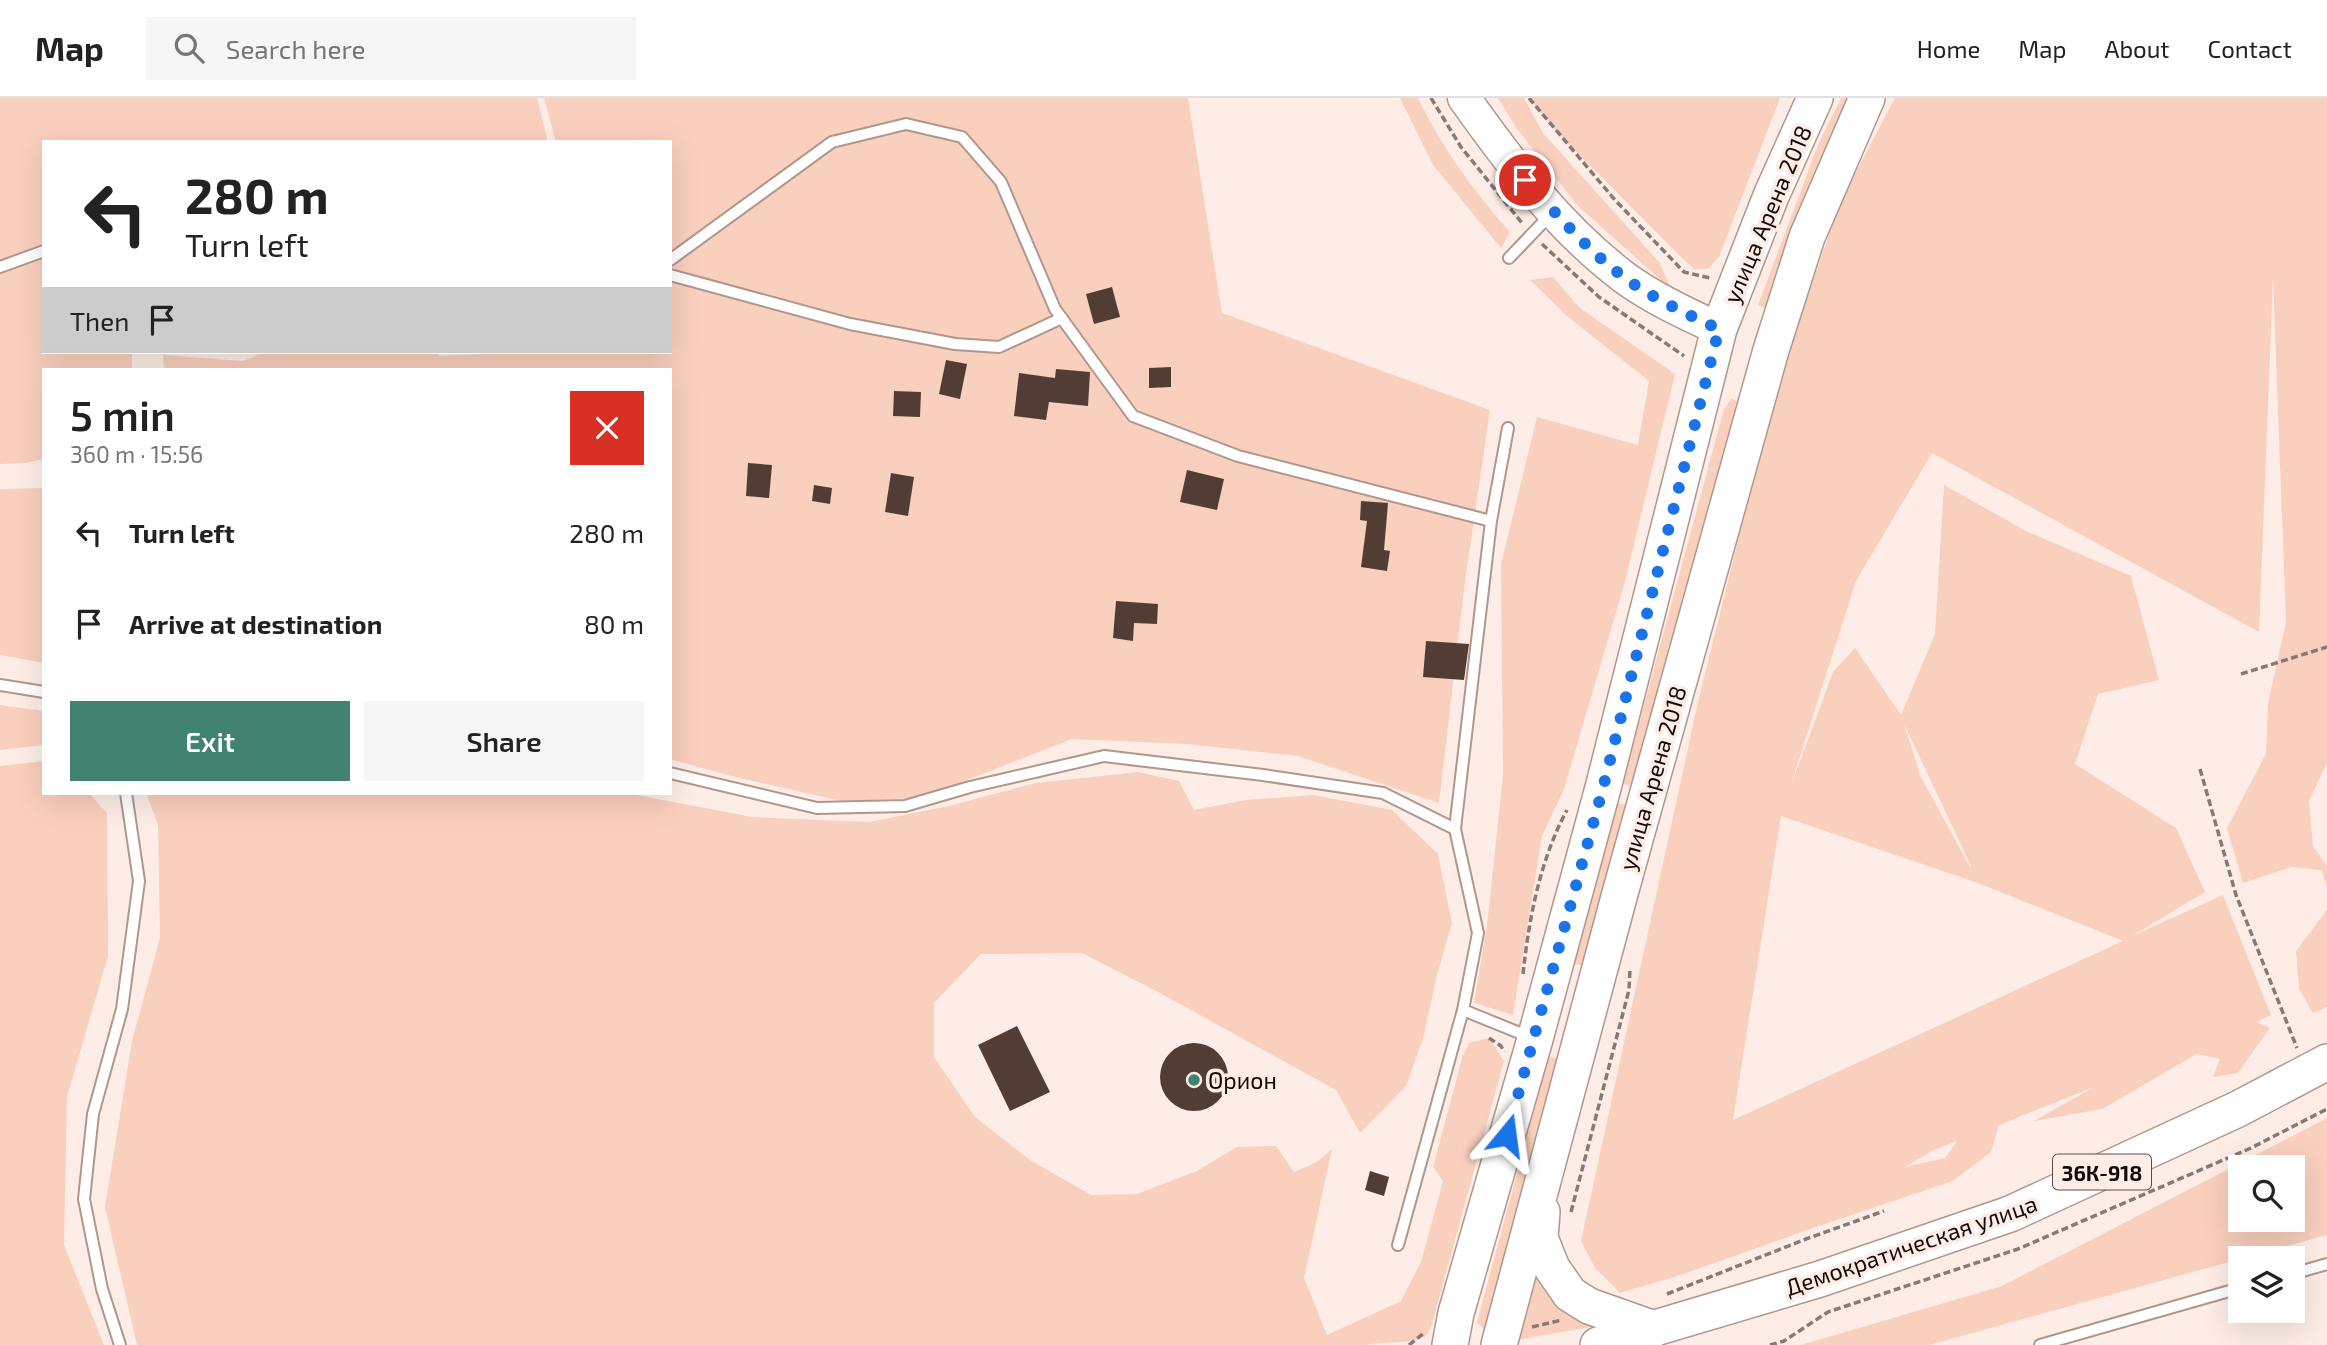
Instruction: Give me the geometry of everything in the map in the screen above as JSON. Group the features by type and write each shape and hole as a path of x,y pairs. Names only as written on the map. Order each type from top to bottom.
{"main road":[{"path":"1464,98 1511,164 1583,241 1625,278 1680,311 1771,350"},
{"name":"улица Арена 2018","path":"1511,1337 1545,1171 1558,997 1603,788 1719,329 1771,197 1815,98"},
{"name":"улица Арена 2018","path":"1450,1345 1465,1281 1535,1039 1558,997 1807,237 1867,98"},
{"name":"Демократическая улица","path":"1598,1345 1868,1264 2010,1214 2238,1109 2317,1067"},
{"path":"1545,1171 1540,1238 1552,1268 1570,1294 1589,1306 1654,1329"},
{"path":"1427,1345 1465,1281"}],"lane":[{"path":"672,259 832,142 906,124 962,137 1001,182 1055,309 1133,416 1238,456 1491,521"},
{"path":"1509,258 1554,211"},
{"path":"0,267 42,252"},
{"path":"672,276 850,324 955,344 999,347 1062,318"},
{"path":"1398,1245 1463,1010 1478,933 1455,829 1491,521 1508,428"},
{"path":"0,685 42,692"},
{"path":"672,773 817,808 905,806 970,787 1104,756 1384,793 1455,829"},
{"path":"120,1345 102,1289 84,1199 93,1114 122,1009 139,881 126,795"},
{"path":"1463,1010 1535,1039"},
{"path":"2305,1270 2327,1264"},
{"path":"2040,1345 2228,1291"}],"path":[{"path":"1431,98 1461,147 1533,235 1599,297 1683,355 1686,362"},
{"path":"1529,98 1615,200 1684,272 1709,279 1717,273"},
{"path":"2241,674 2327,647"},
{"path":"2200,769 2236,895 2317,1067"},
{"path":"1558,997 1528,927 1552,837 1570,804"},
{"path":"1569,1217 1629,990 1630,966"},
{"path":"1770,1345 1784,1341 1828,1312 2018,1249 2251,1148 2327,1109"},
{"path":"1663,1296 1884,1211"},
{"path":"1511,1337 1574,1317"}],"shaded area":[{"path":"0,98 537,98 548,140 42,140 42,354 132,354 132,368 42,368 42,459 0,464"},
{"path":"544,98 1188,98 1222,313 1490,410 1465,582 1439,803 1298,756 1187,744 1072,739 921,798 841,801 672,760 672,368 164,368 163,355 243,361 260,354 672,354 672,140 555,140"},
{"path":"1400,98 1418,98 1459,168 1510,232 1501,248 1433,165"},
{"path":"1498,98 1524,98 1543,133 1659,262 1672,290 1578,206 1517,129"},
{"path":"1529,98 1780,98 1719,257 1708,269 1694,269 1555,130"},
{"path":"1841,98 1859,98 1772,311 1758,305 1818,145"},
{"path":"1895,98 2327,98 2327,763 2309,801 2313,846 2327,866 2327,886 2321,870 2292,867 2243,883 2227,828 2266,754 2268,703 2286,622 2273,277 2259,632 1932,453 1856,581 1790,788 1833,672 1855,648 1901,715 1935,634 1944,485 2026,531 2131,576 2159,680 2098,694 2075,764 2176,828 2205,892 2132,936 2223,895 2271,1015 2257,1022 2270,1028 2238,1073 2213,1077 2220,1059 2197,1054 2102,1109 2034,1121 2094,1087 1999,1125 1991,1152 1953,1181 1678,1276 1620,1293 1595,1268 1581,1241 1698,702 1775,391 1841,200","holes":["1904,724 1971,866 1970,867 1921,777","1781,816 1978,883 2123,941 1733,1120","1957,1141 1945,1158 1905,1167 1934,1150"]},
{"path":"1553,277 1580,308 1675,374 1625,582 1564,789 1542,836 1513,1015 1474,1003 1487,926 1503,775 1501,564 1537,417 1638,445 1649,381 1567,316 1530,280"},
{"path":"1732,398 1738,403 1634,789 1623,783 1724,409"},
{"path":"42,488 42,663 0,655 0,489"},
{"path":"0,705 42,711 42,745 0,750"},
{"path":"42,761 42,795 91,795 107,813 108,956 67,1097 64,1245 104,1345 0,1345 0,766"},
{"path":"1138,772 1179,781 1194,810 1246,800 1313,795 1392,810 1438,854 1452,923 1423,1039 1406,1086 1360,1133 1336,1090 1082,953 981,954 934,1003 934,1057 975,1117 1030,1160 1091,1195 1137,1194 1197,1171 1237,1147 1276,1146 1294,1172 1317,1162 1332,1149 1304,1278 1327,1335 1401,1301 1421,1262 1443,1181 1433,1167 1463,1055 1469,1043 1489,1038 1504,1061 1427,1335 1406,1342 1366,1345 137,1345 105,1207 132,1041 160,938 158,825 147,795 636,795 752,817 869,822 949,806 1036,783"},
{"path":"1617,803 1630,806 1587,967 1573,963"},
{"path":"2327,910 2327,1007 2313,1013 2299,989 2296,951"},
{"path":"1548,1057 1564,1059 1491,1326 1484,1329 1477,1323"},
{"path":"2327,1118 2327,1235 2287,1246 2228,1246 2228,1262 1929,1345 1801,1345 2002,1286 2228,1169 2228,1232 2305,1232 2305,1155 2255,1155"},
{"path":"1539,1250 1607,1324 1512,1341"}],"building":[{"path":"1112,287 1120,317 1094,324 1086,294"},
{"path":"946,360 967,364 960,399 939,394"},
{"path":"1171,367 1171,387 1149,388 1149,368"},
{"path":"1056,369 1090,372 1088,406 1049,402 1046,420 1014,416 1019,373 1055,378"},
{"path":"894,391 921,392 920,417 893,416"},
{"path":"748,463 772,465 769,498 746,496"},
{"path":"1187,470 1224,479 1217,510 1180,502"},
{"path":"891,473 914,477 908,516 885,512"},
{"path":"814,485 832,488 830,504 812,501"},
{"path":"1361,501 1388,503 1384,550 1390,551 1387,571 1361,567 1367,521 1360,520"},
{"path":"1116,601 1158,604 1157,624 1134,623 1133,641 1113,638"},
{"path":"1426,641 1469,644 1464,680 1423,677"},
{"path":"1017,1026 1050,1092 1010,1111 978,1045"},
{"name":"Орион","path":"1187,1043 1201,1043 1213,1048 1223,1058 1228,1077 1223,1096 1213,1106 1201,1111 1187,1111 1175,1106 1165,1096 1160,1084 1160,1070 1165,1058 1175,1048"},
{"path":"1370,1171 1389,1177 1384,1196 1365,1190"}],"place":[{"name":"Орион","path":"1194,1080"}],"route":[{"path":"1507,1135 1603,788 1719,329 1680,311 1625,278 1583,241 1525,180"}]}
